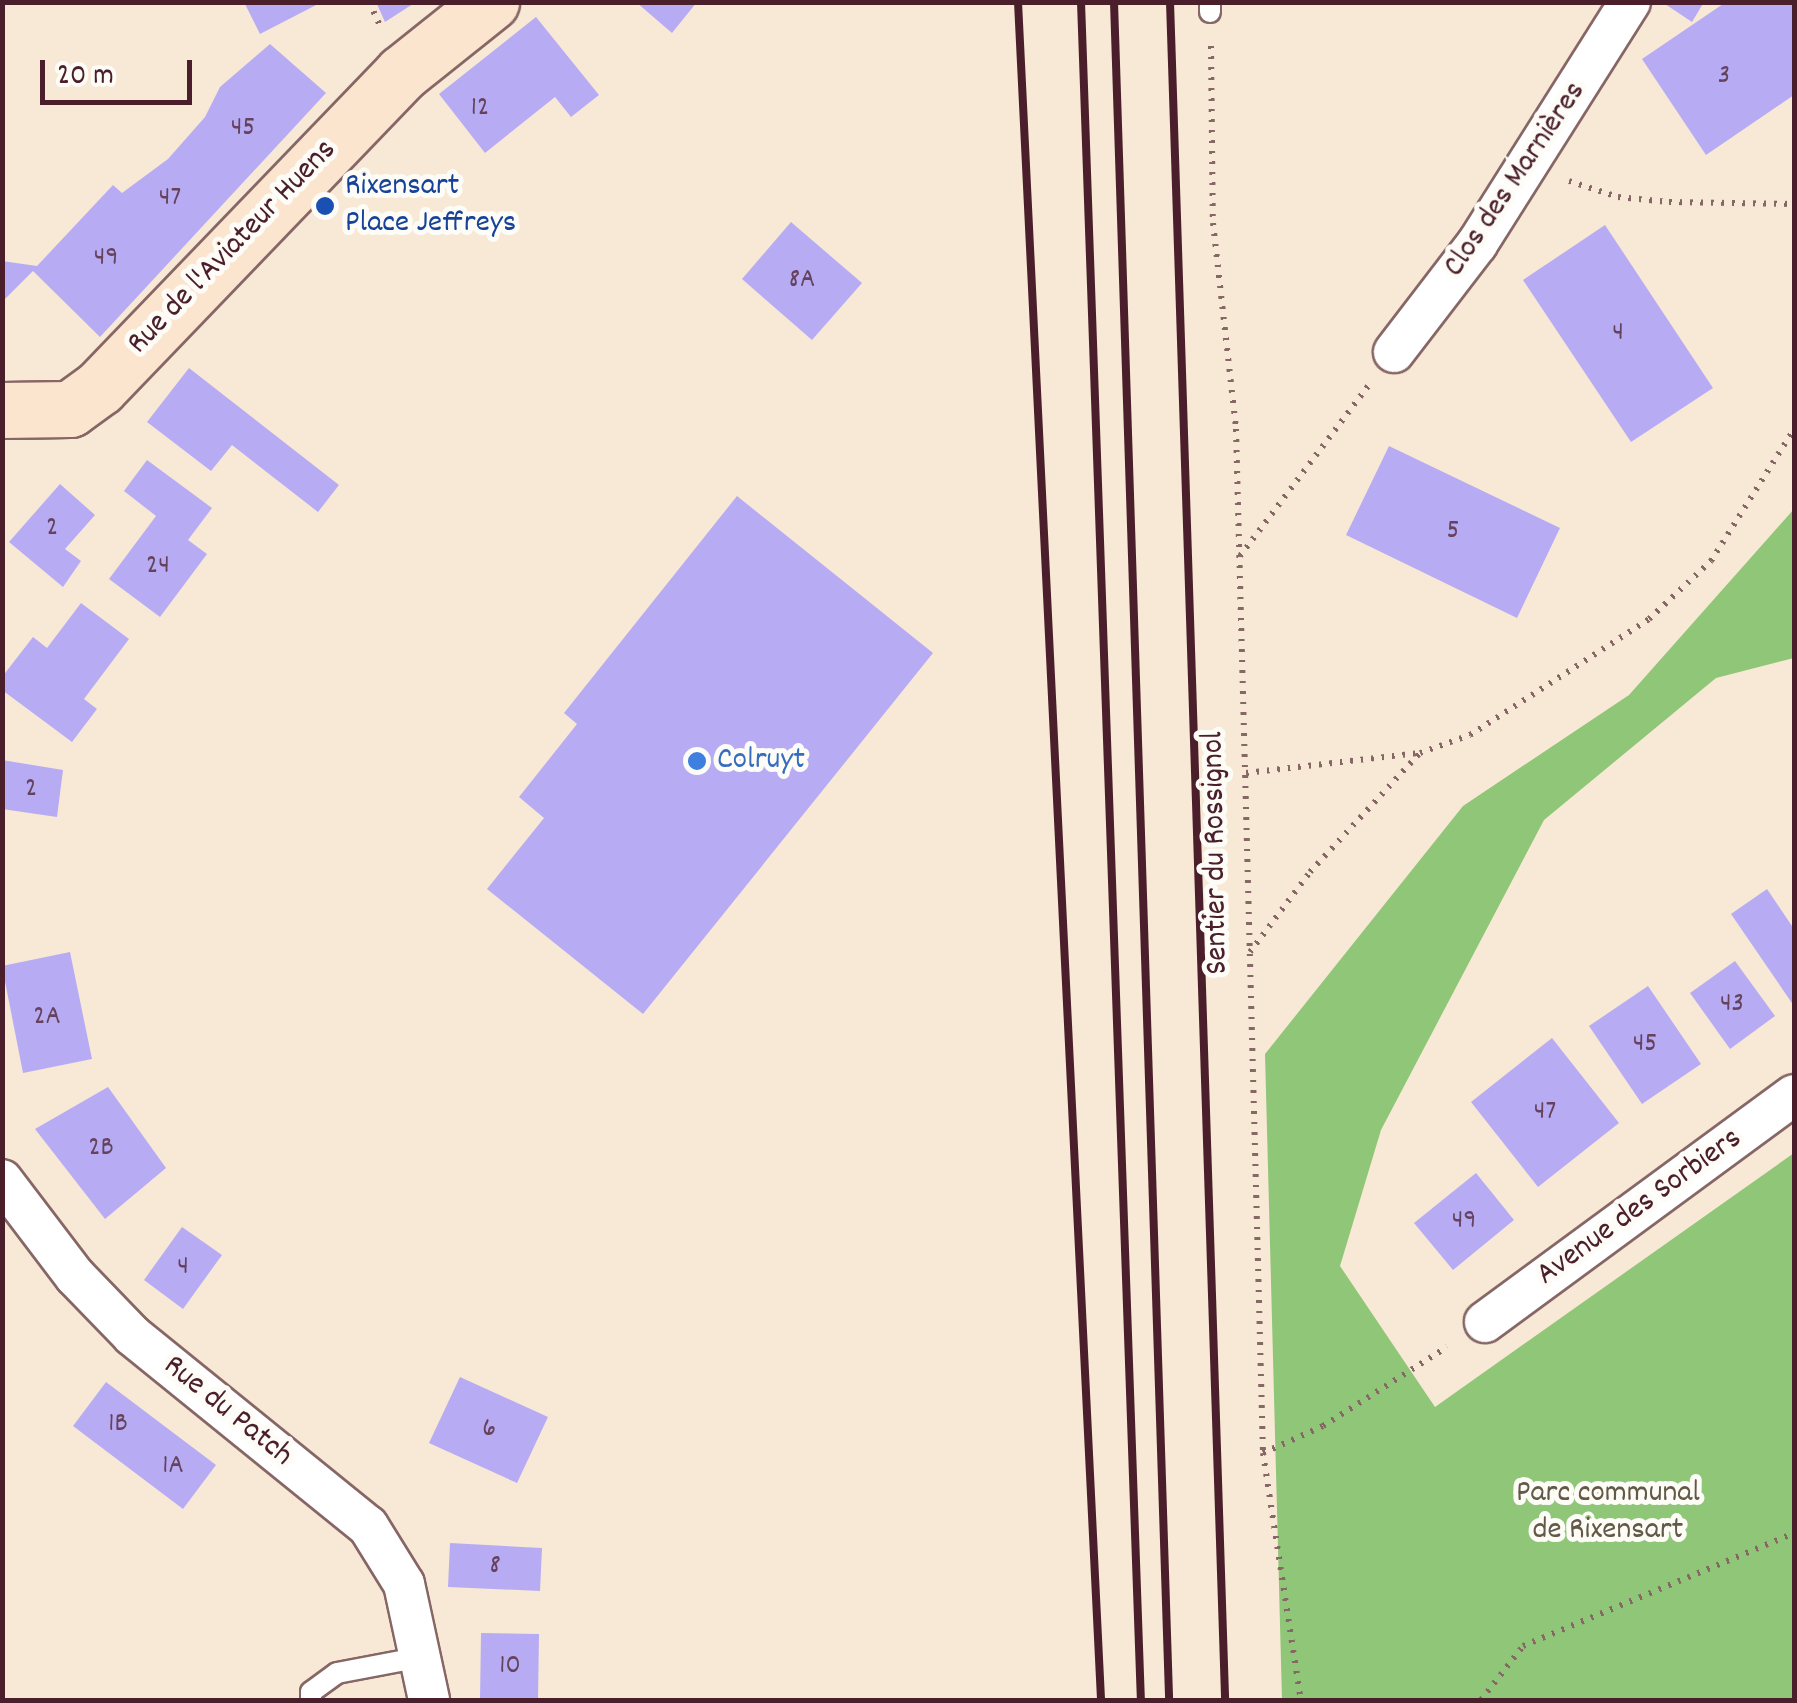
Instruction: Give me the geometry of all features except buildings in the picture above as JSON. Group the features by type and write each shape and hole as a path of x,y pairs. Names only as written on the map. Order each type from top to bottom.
{"street":[{"name":"Rue de l'Aviateur Huens","path":"2,410 70,408 100,387 402,72 490,2"},
{"name":"Clos des Marnières","path":"1394,352 1527,167 1630,2"},
{"name":"Avenue des Sorbiers","path":"1486,1322 1794,1095"},
{"name":"Rue du Patch","path":"2,1180 75,1276 133,1336 368,1526 404,1584 429,1700"}],"lane":[{"path":"311,1700 311,1692 337,1673 422,1658"}],"path":[{"name":"Sentier du Rossignol","path":"1210,7 1213,223 1236,428 1263,1452 1301,1700"},
{"path":"1527,167 1618,197 1794,204"},
{"path":"1240,557 1394,352"},
{"path":"1245,774 1420,753 1470,735 1649,619 1711,561 1794,429"},
{"path":"1250,954 1310,872 1420,753"},
{"path":"1263,1452 1323,1426 1486,1322"},
{"path":"1480,1700 1522,1646 1794,1533"}],"green space":[{"name":"Parc communal de Rixensart","path":"1794,509 1794,658 1716,678 1544,820 1381,1130 1340,1266 1435,1407 1794,1153 1794,1700 1282,1700 1265,1054 1463,806 1629,695"}],"railway":[{"path":"1018,2 1101,1700"},
{"path":"1081,2 1141,1700"},
{"path":"1114,2 1169,1700"},
{"path":"1170,2 1225,1700"}],"place":[{"name":"Rixensart Place Jeffreys","path":"325,206"},
{"name":"Colruyt","path":"697,761"}]}
